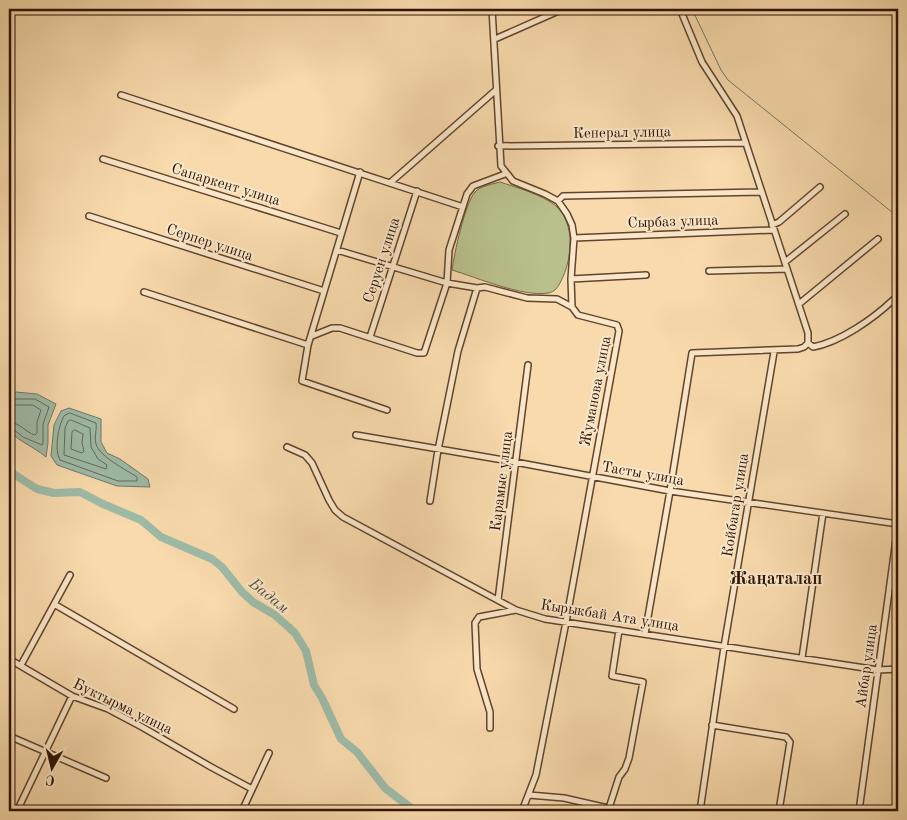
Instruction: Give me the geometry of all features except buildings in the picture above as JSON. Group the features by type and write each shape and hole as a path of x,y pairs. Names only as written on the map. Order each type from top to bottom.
{"street":[{"path":"492,9 495,40 498,146 501,166 505,174 513,181 558,201 567,214 572,225 574,238 571,279 572,307"},
{"path":"495,40 563,9"},
{"path":"646,634 692,353 798,350 808,343 808,333 799,304 772,228 737,116 702,62 680,9"},
{"path":"391,182 496,90"},
{"path":"121,95 463,207"},
{"name":"Кенерал улица","path":"498,146 745,142"},
{"name":"Сапаркент улица","path":"103,159 341,233"},
{"path":"360,172 308,345 302,381 387,410"},
{"path":"312,336 332,328 340,328 417,353 424,352 447,283 449,250 467,194 474,186 505,174"},
{"path":"772,228 820,186"},
{"name":"Серуен улица","path":"370,337 418,191"},
{"path":"558,201 563,196 761,192"},
{"path":"785,262 845,214"},
{"name":"Серпер улица","path":"89,216 324,291"},
{"name":"Сырбаз улица","path":"574,238 772,228"},
{"path":"799,304 878,239"},
{"path":"336,250 447,283 478,288 485,287 527,298 557,299 572,307"},
{"path":"709,271 787,269"},
{"path":"571,279 646,275"},
{"path":"430,501 458,351 478,288"},
{"path":"144,292 308,345"},
{"path":"808,343 813,347 836,340 882,310 893,300"},
{"name":"Жуманова улица","path":"522,811 536,775 620,331 617,325 578,315 572,307"},
{"name":"Койбагар улица","path":"700,811 747,503 774,352"},
{"name":"Карамыс улица","path":"498,600 528,365"},
{"name":"Тасты улица","path":"356,436 515,462 670,491 898,524"},
{"name":"Кырыкбай Ата улица","path":"287,447 305,455 312,463 329,500 335,510 343,517 516,610 545,619 724,647 878,670 898,669"},
{"path":"802,658 823,513"},
{"name":"Айбар улица","path":"858,811 881,658 898,524"},
{"path":"21,666 70,575"},
{"path":"54,604 234,708"},
{"path":"490,728 490,712 477,669 475,623 479,617 516,610"},
{"path":"609,808 619,777 625,769 629,758 643,682 612,676 619,630"},
{"name":"Буктырма улица","path":"9,659 72,696 108,709 142,726 211,768 252,789"},
{"path":"9,807 17,811 72,696"},
{"path":"712,725 786,737 790,742 779,811"},
{"path":"9,736 106,778"},
{"path":"242,811 269,753"},
{"path":"529,796 564,798 621,811"}],"green space":[{"path":"500,182 550,202 556,206 567,222 570,242 568,263 560,283 553,292 537,293 513,290 452,270 460,230 471,198 480,188"}],"water":[{"path":"16,392 37,394 56,404 48,425 46,457 9,431 9,394"},
{"path":"69,408 101,419 101,442 107,453 120,459 148,479 150,487 117,486 57,465 51,456 54,425 61,411"}],"waterway":[{"path":"692,9 721,70 728,80 898,217"},
{"name":"Бадам","path":"9,471 37,489 54,493 80,492 141,520 161,537 212,559 222,567 242,592 253,602 275,615 295,633 306,651 314,685 341,739 357,752 385,788 415,811"}],"district":[{"name":"Жаңаталап","path":"776,578"}]}
